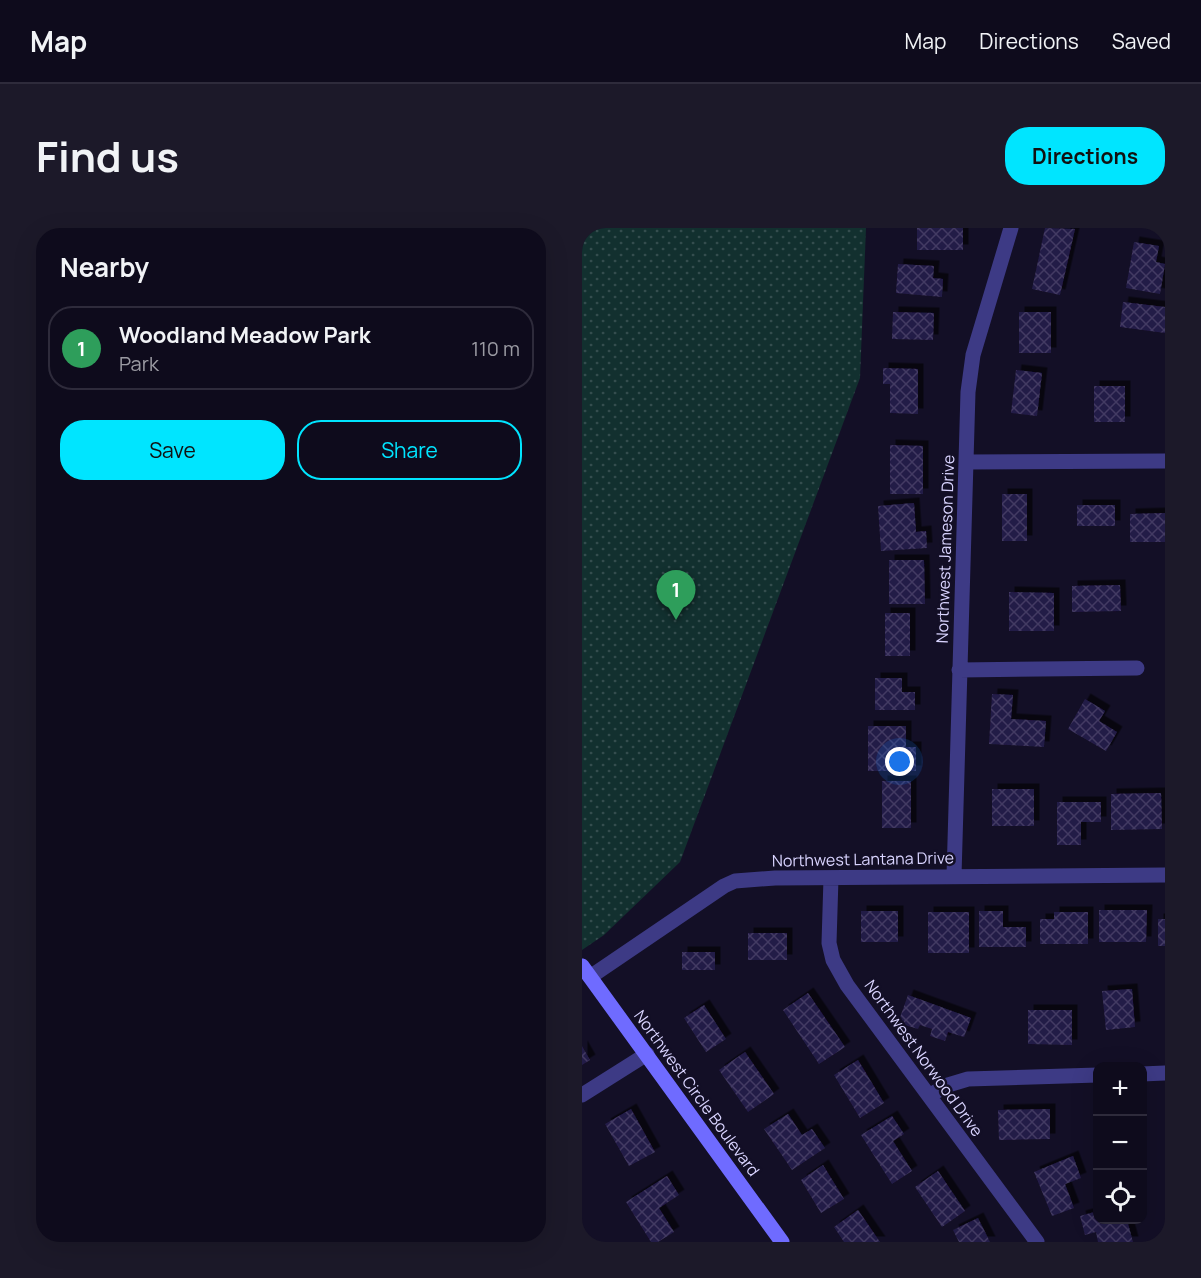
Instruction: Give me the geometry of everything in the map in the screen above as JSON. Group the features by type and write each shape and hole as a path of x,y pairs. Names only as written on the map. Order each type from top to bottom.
{"main road":[{"name":"Northwest Circle Boulevard","path":"586,972 782,1242"}],"street":[{"name":"Northwest Jameson Drive","path":"954,876 968,392 973,355 1011,228"},
{"path":"966,462 1165,461"},
{"path":"959,670 1137,668"},
{"name":"Northwest Lantana Drive","path":"586,972 735,881 775,878 1165,875"},
{"name":"Northwest Norwood Drive","path":"831,878 829,943 834,960 855,996 1037,1242"},
{"path":"582,1095 647,1054"},
{"path":"1147,1074 1165,1073"},
{"path":"930,1095 948,1085 968,1079 1093,1075"}],"green space":[{"path":"582,228 866,228 860,378 680,862 604,935 582,950"}],"building":[{"path":"917,228 963,228 963,250 917,250"},
{"path":"1045,228 1075,229 1060,295 1032,289"},
{"path":"1134,242 1159,246 1156,262 1165,264 1160,294 1126,288"},
{"path":"898,264 934,266 933,278 943,279 942,297 896,293"},
{"path":"1123,302 1165,307 1165,333 1120,327"},
{"path":"893,312 934,313 933,340 892,339"},
{"path":"1019,312 1051,312 1051,353 1019,353"},
{"path":"883,368 918,369 918,414 890,413 890,384 883,384"},
{"path":"1016,370 1042,373 1037,416 1011,413"},
{"path":"1094,386 1125,386 1125,422 1094,422"},
{"path":"890,445 923,446 923,494 890,494"},
{"path":"1002,494 1027,494 1027,541 1002,541"},
{"path":"914,503 916,532 926,531 927,548 881,551 878,506"},
{"path":"1077,505 1115,505 1115,526 1077,526"},
{"path":"1165,513 1165,542 1130,542 1130,514"},
{"path":"889,560 924,560 925,604 889,604"},
{"path":"1120,585 1121,611 1072,612 1072,586"},
{"path":"1009,592 1054,593 1054,631 1009,631"},
{"path":"885,613 910,613 910,656 885,656"},
{"path":"875,678 902,678 902,692 915,692 915,710 875,710"},
{"path":"992,694 1013,695 1011,719 1046,721 1044,747 989,744"},
{"path":"1085,699 1105,711 1099,721 1117,732 1106,751 1068,729"},
{"path":"868,726 906,726 906,747 916,747 916,771 868,771"},
{"path":"882,781 911,781 911,828 882,828"},
{"path":"992,789 1034,789 1034,826 992,826"},
{"path":"1161,793 1162,829 1111,830 1111,794"},
{"path":"1057,802 1101,802 1101,822 1081,822 1081,845 1057,845"},
{"path":"1099,910 1147,910 1146,942 1099,942"},
{"path":"861,911 898,911 898,942 861,942"},
{"path":"979,911 1003,911 1003,927 1026,927 1026,947 979,947"},
{"path":"928,912 969,912 969,953 928,953"},
{"path":"1054,912 1088,912 1088,944 1040,944 1040,919 1054,919"},
{"path":"1158,919 1165,919 1165,946 1158,946"},
{"path":"748,933 787,933 787,960 748,960"},
{"path":"682,952 715,952 715,970 682,970"},
{"path":"1132,989 1135,1027 1106,1030 1102,991"},
{"path":"808,993 845,1047 819,1064 783,1010"},
{"path":"908,995 971,1018 964,1037 948,1032 945,1041 930,1036 932,1029 920,1025 918,1029 898,1023"},
{"path":"704,1005 726,1039 706,1052 684,1018"},
{"path":"1028,1010 1072,1010 1072,1045 1028,1044"},
{"path":"582,1046 590,1060 582,1065"},
{"path":"745,1052 774,1094 748,1112 719,1070"},
{"path":"858,1060 884,1103 860,1118 834,1075"},
{"path":"631,1109 655,1152 629,1166 605,1124"},
{"path":"1050,1109 1050,1139 999,1140 998,1110"},
{"path":"788,1114 802,1135 812,1129 825,1148 792,1170 764,1129"},
{"path":"892,1116 904,1134 893,1141 912,1171 892,1184 861,1135"},
{"path":"1073,1156 1081,1178 1065,1184 1074,1208 1052,1216 1034,1172"},
{"path":"823,1165 844,1199 821,1213 801,1180"},
{"path":"938,1171 965,1211 942,1227 915,1187"},
{"path":"667,1176 679,1195 659,1208 674,1232 658,1242 651,1242 626,1202"},
{"path":"858,1210 880,1242 844,1242 834,1227"},
{"path":"1093,1212 1093,1224 1128,1224 1133,1242 1098,1242 1096,1232 1085,1235 1080,1216"},
{"path":"978,1218 990,1242 959,1242 953,1230"}],"place":[{"name":"Woodland Meadow Park","path":"676,620"}]}
